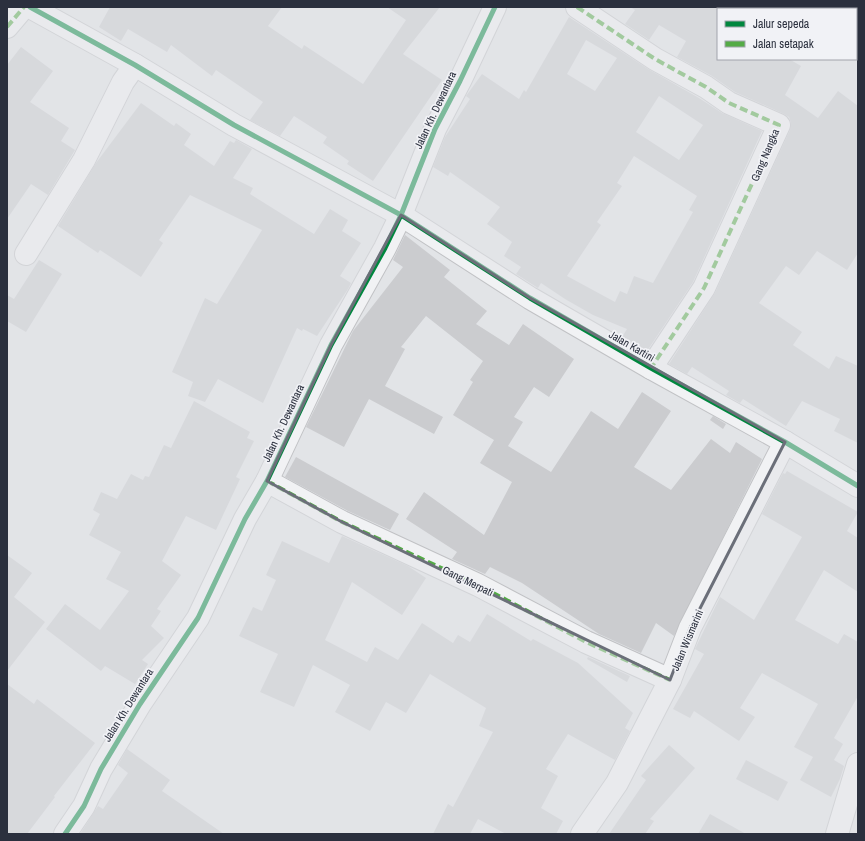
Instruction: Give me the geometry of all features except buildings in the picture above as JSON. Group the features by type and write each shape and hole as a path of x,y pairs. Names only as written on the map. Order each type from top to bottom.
{"street":[{"path":"7,27 24,7"},
{"name":"Jalan Kartini","path":"30,7 135,65 234,125 401,215 530,298 651,368 785,442 858,486"},
{"name":"Jalan Kh. Dewantara","path":"65,834 84,806 101,769 140,704 198,618 245,519 267,481 331,345 386,248 401,215 435,129 460,81 495,7"},
{"name":"Gang Nangka","path":"577,7 655,59 706,87 729,103 779,125 704,288 651,368"},
{"path":"26,254 84,160 122,82 135,65"},
{"name":"Jalan Wismarini","path":"582,834 617,783 670,680 690,628 785,442"},
{"name":"Gang Merpati","path":"267,481 342,522 478,585 586,642 670,680"},
{"path":"837,834 858,764"}],"highlighted area":[{"path":"401,215 530,298 785,442 690,628 670,680 342,522 267,481 331,345"}],"marked path":[{"path":"7,27 24,7"},
{"path":"577,7 655,59 706,87 729,103 779,125 704,288 651,368"},
{"path":"267,481 342,522 478,585 586,642 670,680"}],"cycle path":[{"path":"30,7 135,65 234,125 401,215 530,298 651,368 785,442 858,486"},
{"path":"65,834 84,806 101,769 140,704 198,618 245,519 267,481 331,345 385,248 401,215 435,129 460,81 495,7"}]}
